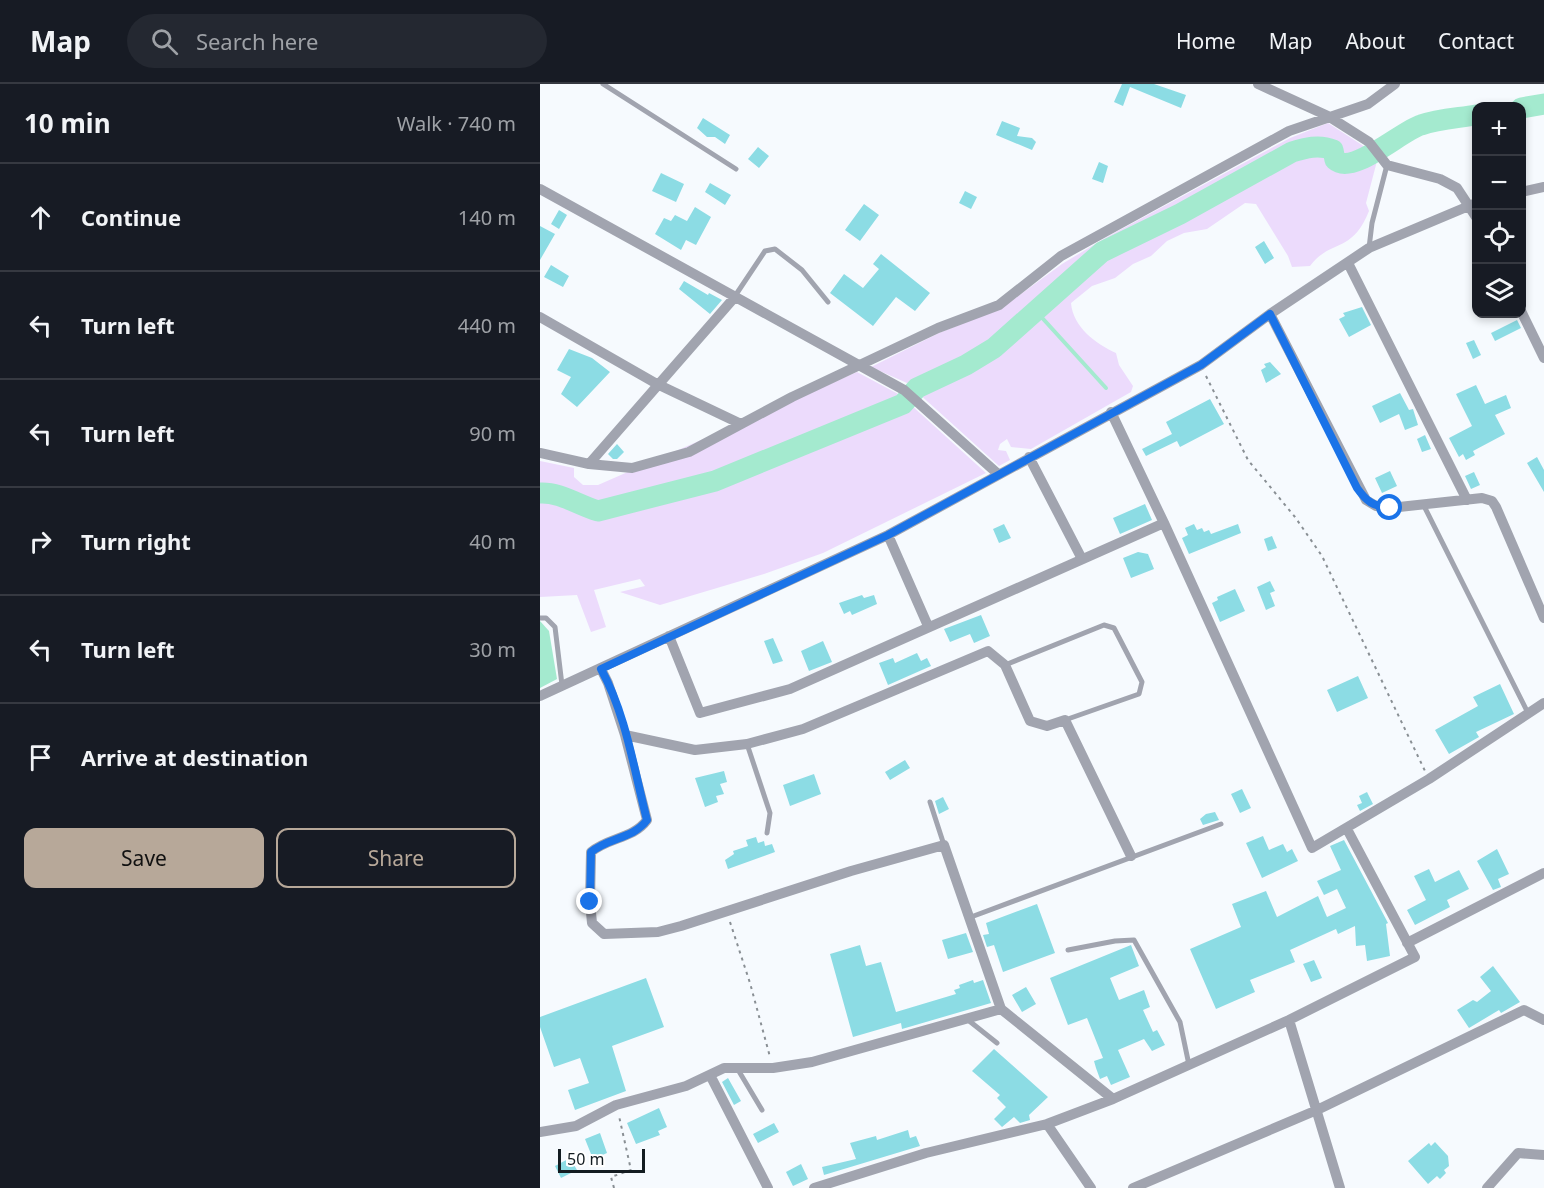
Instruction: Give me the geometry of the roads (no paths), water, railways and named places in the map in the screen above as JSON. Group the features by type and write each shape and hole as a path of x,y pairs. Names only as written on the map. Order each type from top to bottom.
{"street":[{"path":"1258,84 1328,116 1369,142 1385,162 1458,188 1472,202"},
{"path":"540,453 589,464 632,468 689,452 741,424 938,328 999,305 1061,256 1289,131 1368,104 1395,84"},
{"path":"1526,191 1544,187"},
{"path":"540,189 904,390 998,474"},
{"path":"540,696 888,535 1201,365 1270,314 1369,248 1472,205"},
{"path":"1348,263 1467,500"},
{"path":"589,464 734,297"},
{"path":"1270,314 1366,500 1376,506 1390,508 1482,498 1492,501 1497,507 1544,618"},
{"path":"540,317 657,384 741,424"},
{"path":"1524,318 1544,358"},
{"path":"1111,412 1312,848 1429,779 1544,703"},
{"path":"1029,457 1082,559"},
{"path":"669,636 700,713 790,689 1164,523"},
{"path":"888,535 928,626"},
{"path":"625,735 695,750 747,744 803,729 988,651 1005,665 1030,721 1047,726 1065,720 1131,856"},
{"path":"601,669 608,682 625,735 647,820 639,830 599,845 591,852 592,923 604,934 649,933 681,926 851,871 944,845 971,917 1001,1010 1113,1099"},
{"path":"814,1188 926,1153 1047,1124 1113,1099 1289,1020 1415,957 1347,829"},
{"path":"1407,943 1483,902 1544,873"},
{"path":"540,1132 576,1126 615,1105 686,1086 724,1068 773,1068 812,1062 1001,1010"},
{"path":"1133,1188 1317,1110 1524,1010 1544,1020"},
{"path":"1289,1020 1340,1188"},
{"path":"710,1075 768,1188"},
{"path":"1047,1124 1091,1188"},
{"path":"1487,1188 1518,1153 1544,1155"}],"lane":[{"path":"603,84 736,169"},
{"path":"1369,248 1385,162"},
{"path":"734,297 765,251 775,249 802,270 828,302"},
{"path":"1424,506 1528,713"},
{"path":"540,618 546,618 555,627 562,685"},
{"path":"1005,665 1104,625 1114,628 1142,682 1139,694 1065,720"},
{"path":"747,744 770,813 766,833"},
{"path":"930,802 944,845"},
{"path":"971,917 1221,824"},
{"path":"1068,950 1115,941 1134,940 1180,1022 1189,1065"},
{"path":"968,1020 997,1043"},
{"path":"736,1068 762,1110"}],"waterway":[{"path":"1526,107 1544,104"},
{"path":"540,493 562,497 598,511 715,481 903,404 917,388 966,365 994,348 1102,252 1180,214 1292,152 1323,147 1333,150 1335,160 1343,163 1353,162 1365,158 1421,125 1472,116"},
{"path":"1035,310 1106,388"}]}
